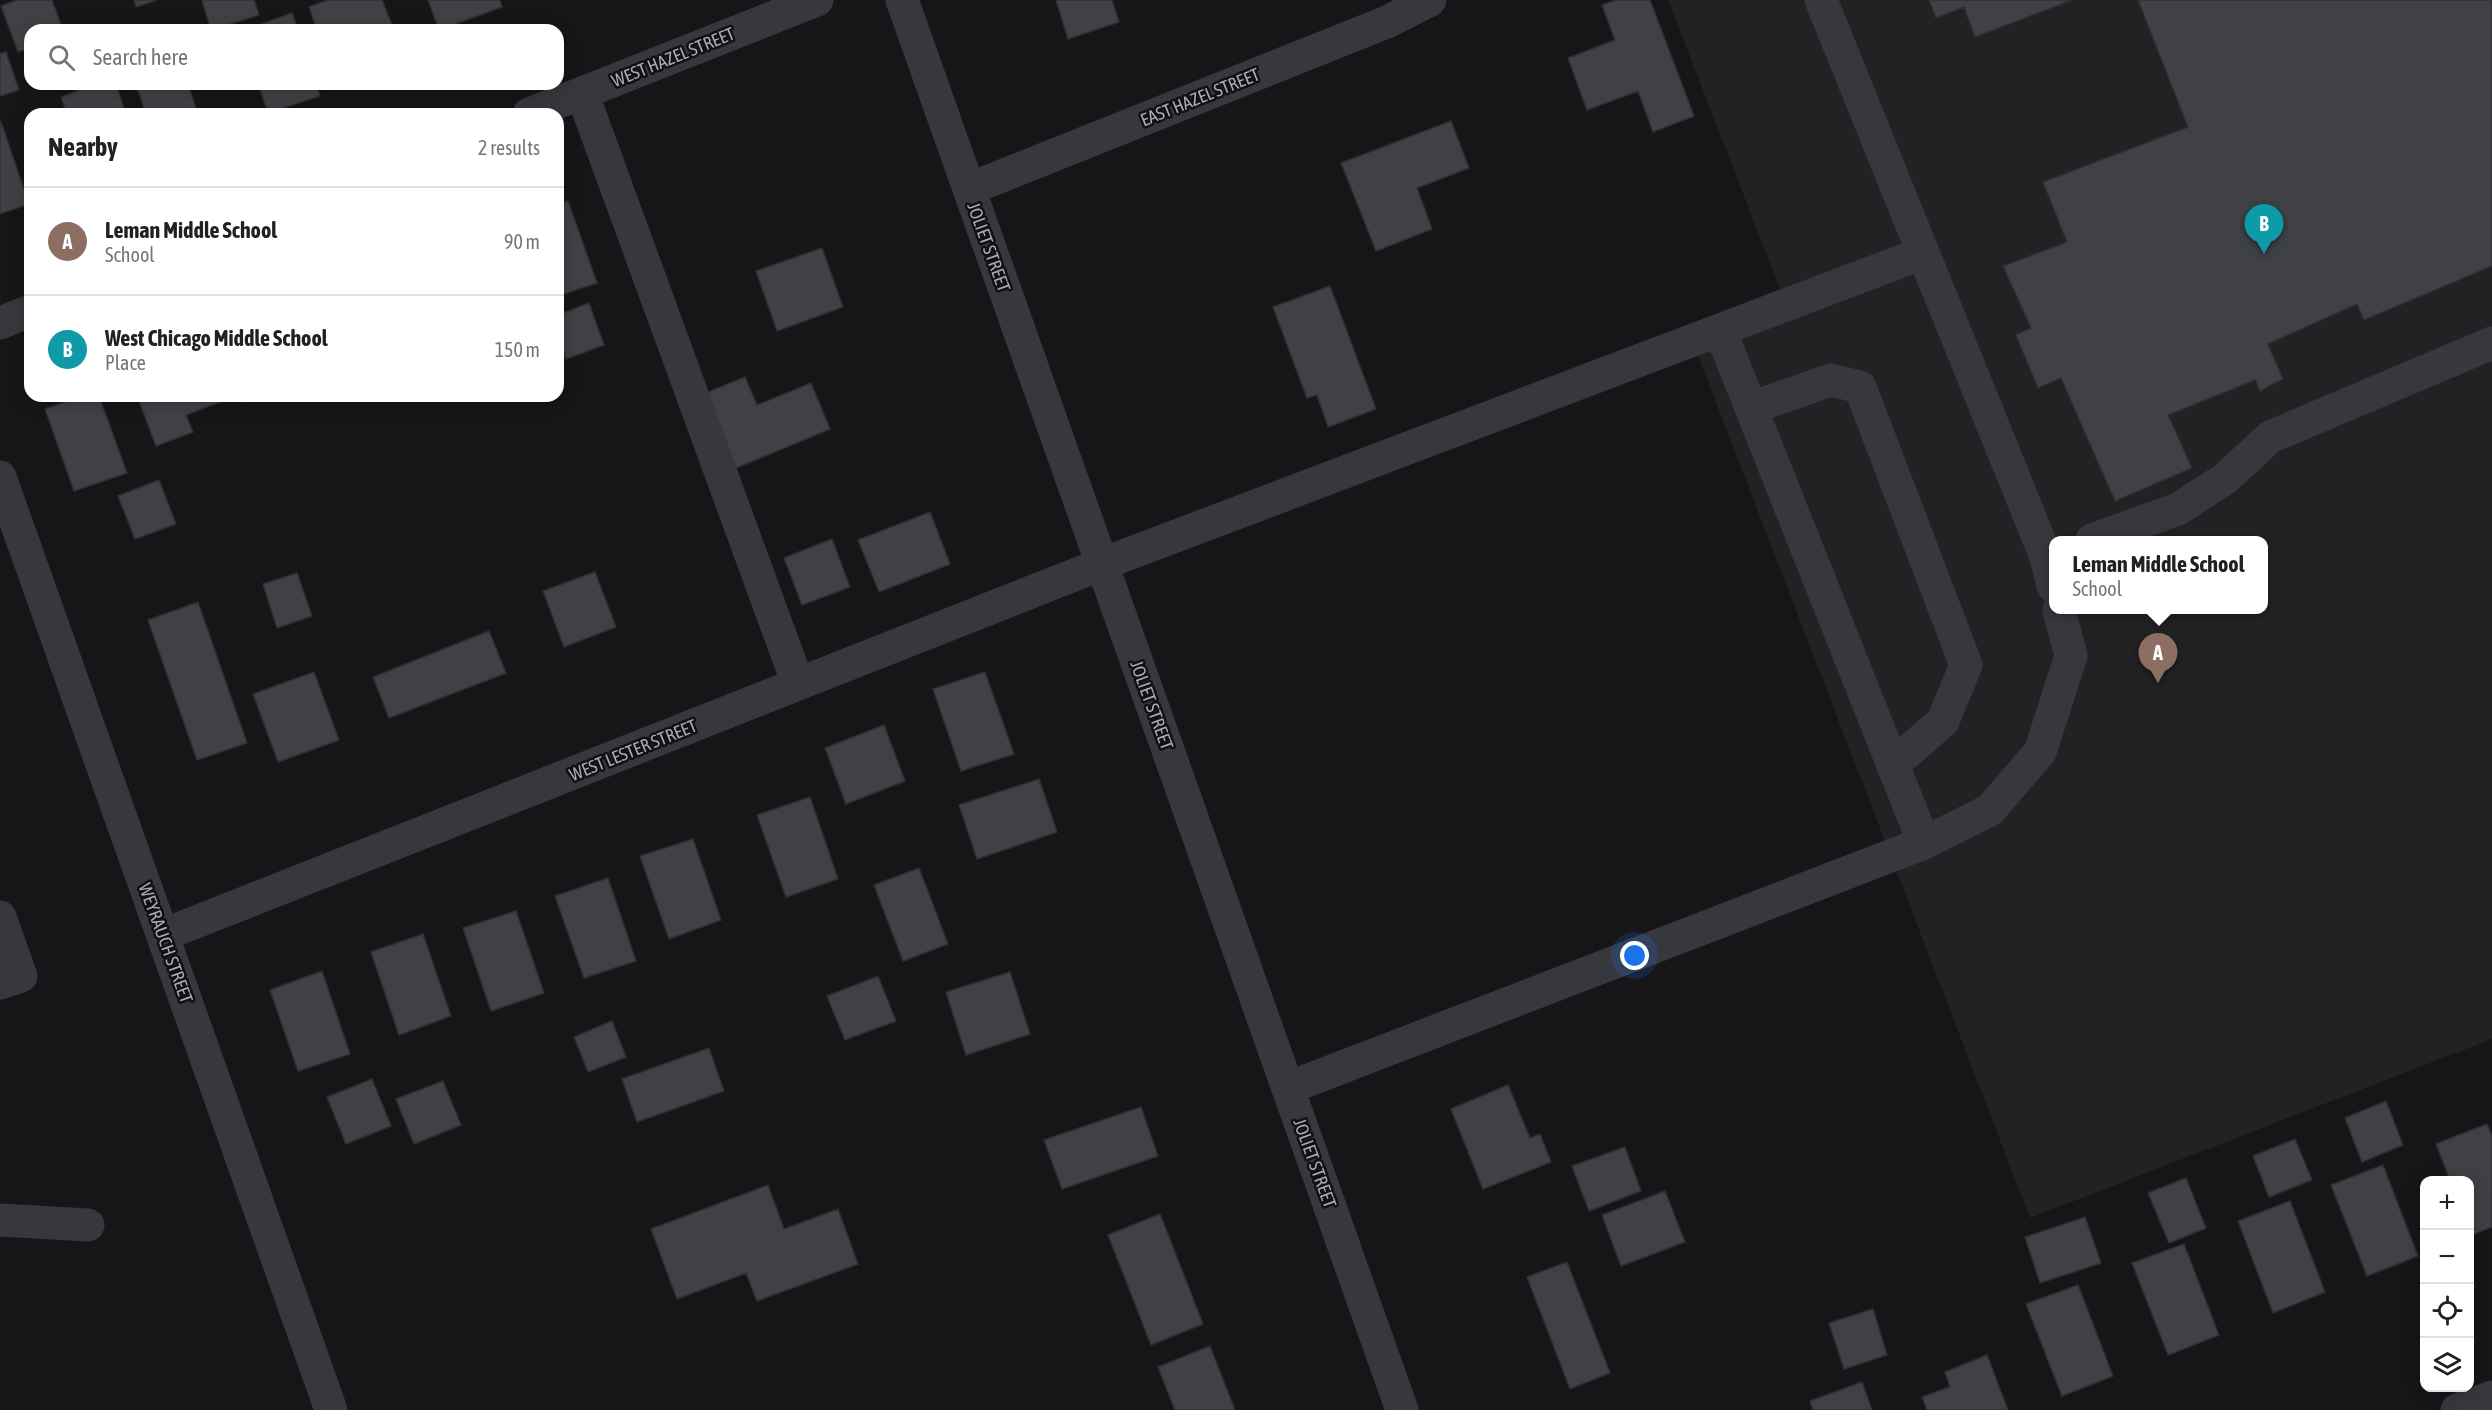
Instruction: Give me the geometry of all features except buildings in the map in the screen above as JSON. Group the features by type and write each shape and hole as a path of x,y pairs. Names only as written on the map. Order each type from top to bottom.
{"street":[{"name":"WEST HAZEL STREET","path":"544,108 817,0"},
{"name":"JOLIET STREET","path":"902,0 1402,1410"},
{"name":"EAST HAZEL STREET","path":"969,189 1386,22 1430,0"},
{"path":"1821,0 2049,561"},
{"path":"582,93 798,684"},
{"name":"WEST LESTER STREET","path":"164,935 1102,564 1923,253"},
{"path":"0,323 24,313"},
{"path":"1720,330 1924,843"},
{"path":"2103,536 2178,509 2226,478 2270,437 2492,343"},
{"path":"1751,408 1831,380 1860,387 1966,665 1943,721 1893,765"},
{"name":"WEYRAUCH STREET","path":"0,477 331,1410"},
{"path":"1288,1088 1924,843 1990,810 2040,752 2071,656 2060,614"},
{"path":"0,917 21,976 0,983"},
{"path":"0,1220 88,1226"},
{"path":"2457,1410 2492,1397"}],"shaded area":[{"path":"1668,0 2492,0 2492,1039 2030,1218 1687,327 1780,289"}],"place":[{"name":"West Chicago Middle School","path":"2264,254"},
{"name":"Leman Middle School","path":"2158,683"}]}
